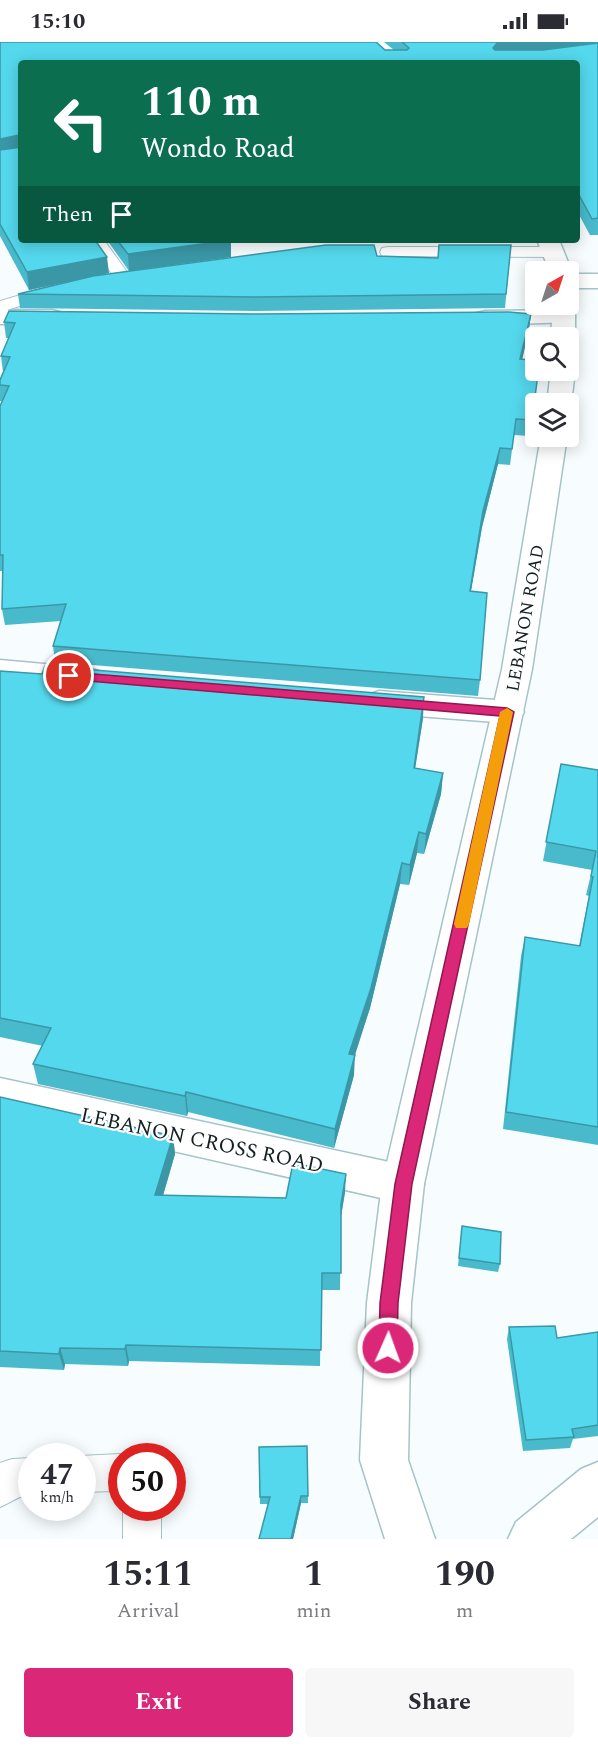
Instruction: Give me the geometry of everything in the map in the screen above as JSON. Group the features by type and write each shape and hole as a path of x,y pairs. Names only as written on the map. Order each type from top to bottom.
{"main road":[{"path":"579,280 598,281"},
{"path":"0,317 69,318"},
{"path":"469,318 564,320"},
{"name":"LEBANON ROAD","path":"410,1539 384,1460 389,1303 403,1184 517,669 552,447"},
{"path":"0,670 118,680"},
{"path":"354,700 507,712"},
{"name":"LEBANON CROSS ROAD","path":"0,1095 403,1184"},
{"path":"533,1539 598,1486"}],"lane":[{"path":"99,243 130,278 104,282"},
{"path":"384,246 554,255"},
{"path":"384,246 400,270"},
{"path":"0,307 23,298 66,289"},
{"path":"0,1488 12,1477 18,1477"},
{"path":"142,1521 142,1539"}],"building":[{"path":"0,42 376,42 385,50 407,50 409,48 402,42 498,42 493,48 495,50 543,50 598,43 598,218 592,219 580,197 580,60 18,60 18,135 0,139"},
{"path":"18,147 18,243 97,243 107,257 27,272 0,224 0,150"},
{"path":"119,243 209,243 128,254"},
{"path":"326,245 374,245 377,256 438,258 439,245 511,245 506,294 255,297 18,294 93,276"},
{"path":"9,311 255,314 509,312 531,315 528,327 525,327 520,359 525,359 525,381 537,381 536,393 525,393 525,420 516,419 512,449 500,448 483,511 470,591 487,593 480,680 53,646 66,604 2,609 0,406 9,386 0,385 0,380 10,357 1,356 15,323 4,322"},
{"path":"45,666 424,697 414,768 443,773 426,834 419,832 410,865 402,863 371,988 349,1054 355,1055 335,1129 186,1092 185,1096 33,1064 51,1028 0,1018 0,671 42,674"},
{"path":"561,764 598,770 598,1127 506,1112 525,937 580,946 593,877 591,876 596,851 546,842"},
{"path":"0,1097 173,1136 155,1195 286,1198 293,1163 346,1174 341,1204 341,1273 322,1273 321,1350 126,1345 125,1349 60,1348 59,1354 0,1351"},
{"path":"462,1226 501,1232 500,1264 459,1258"},
{"path":"555,1326 557,1338 598,1332 598,1425 572,1429 574,1437 526,1440 509,1327"},
{"path":"307,1446 308,1496 301,1496 291,1539 259,1539 270,1497 260,1497 259,1447"}],"slow traffic":[{"path":"461,924 507,712"}],"route":[{"path":"69,676 507,712 403,1184 389,1303 388,1348"}]}
